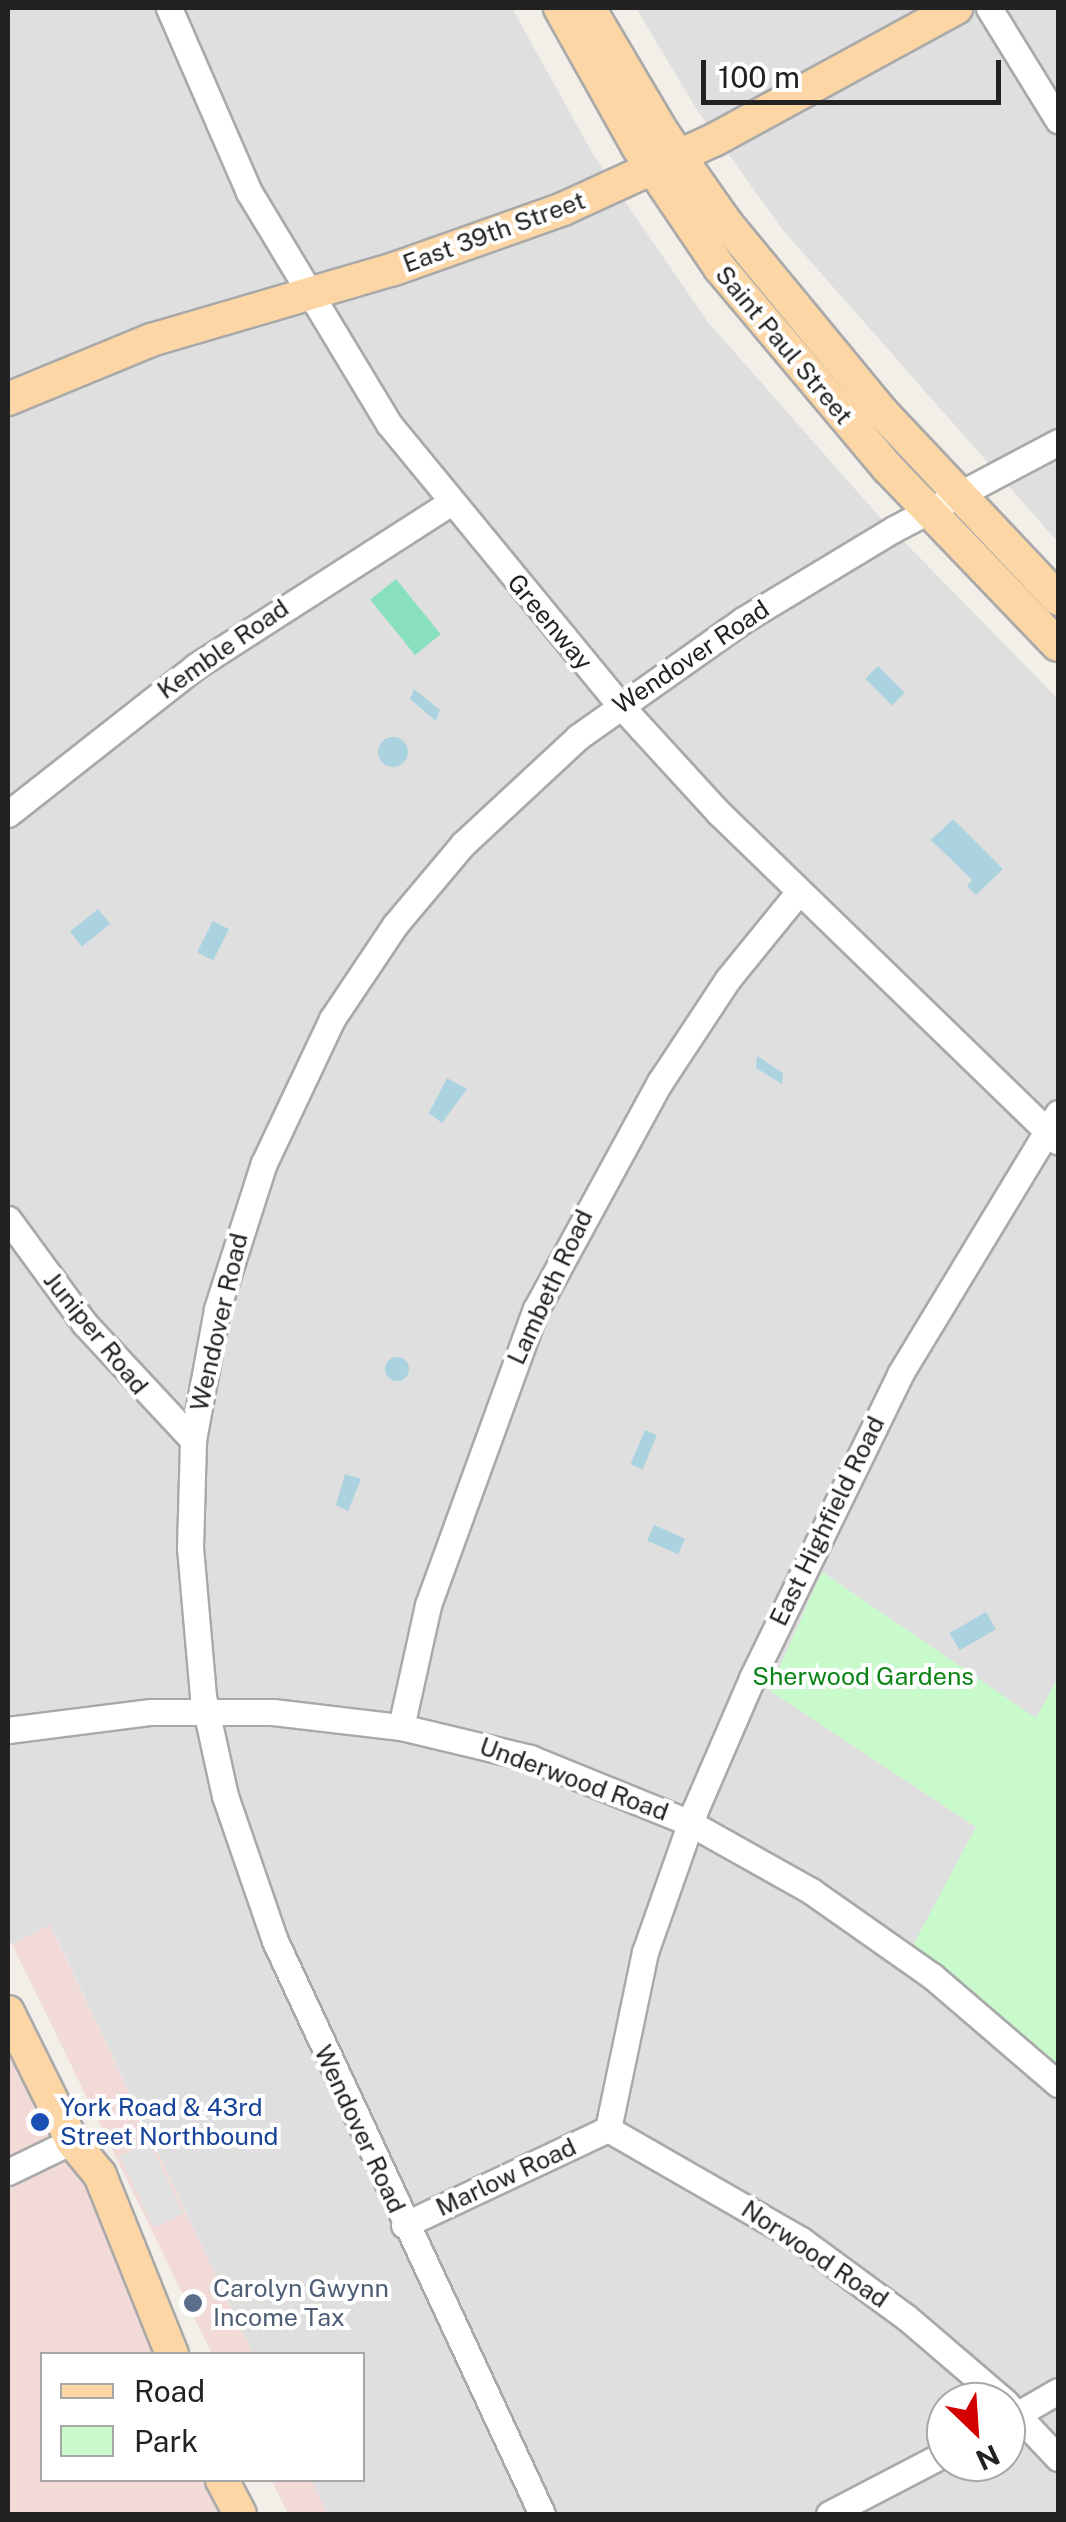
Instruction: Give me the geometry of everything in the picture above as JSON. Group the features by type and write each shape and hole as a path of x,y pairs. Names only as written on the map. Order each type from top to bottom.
{"main road":[{"name":"Saint Paul Street","path":"560,8 666,164 790,304 942,503 1058,645"},
{"name":"Saint Paul Street","path":"589,8 666,164"},
{"name":"East 39th Street","path":"8,399 150,340 516,227 666,164 956,8"},
{"name":"Saint Paul Street","path":"942,503 1058,598"},
{"path":"8,2012 72,2141 81,2184 118,2268 138,2279 171,2352"},
{"path":"223,2482 240,2514"},
{"path":"244,2482 259,2514"}],"street":[{"name":"Greenway","path":"170,8 216,126 306,294 370,396 451,502 620,705 797,894 1054,1128"},
{"path":"990,8 1057,121"},
{"name":"Wendover Road","path":"542,2514 404,2225 263,1910 205,1710 192,1601 193,1440 217,1309 247,1208 332,1019 395,925 463,844 534,774 620,705 787,591 1058,442"},
{"name":"Kemble Road","path":"8,814 196,666 451,502"},
{"name":"Lambeth Road","path":"400,1727 428,1605 536,1308 660,1082 728,979 797,894"},
{"name":"East Highfield Road","path":"608,2129 645,1952 690,1823 846,1478 937,1307 1054,1128"},
{"name":"Juniper Road","path":"8,1219 84,1322 193,1440"},
{"name":"Underwood Road","path":"8,1730 205,1710 400,1727 530,1758 690,1823 862,1924 1058,2084"},
{"name":"Marlow Road","path":"404,2225 608,2129"},
{"name":"Norwood Road","path":"608,2129 801,2240 975,2382"},
{"path":"8,2172 72,2141"},
{"path":"1026,2403 1058,2390"},
{"name":"Norwood Road","path":"1026,2427 1058,2458"},
{"path":"830,2514 926,2464"}],"shaded area":[{"path":"8,8 512,8 594,156 707,321 877,514 1058,699 1058,1678 1036,1719 822,1572 976,1827 939,1967 1058,2069 1058,2514 328,2514 313,2482 365,2482 365,2352 252,2352 51,1926 12,1944 8,1940"},
{"path":"636,8 1058,8 1058,542 782,229 697,110"},
{"path":"50,1925 252,2352 211,2352 12,1944"},
{"path":"8,2012 171,2352 40,2352 40,2482 233,2482 248,2514 8,2514"},
{"path":"149,2142 184,2213 154,2227 119,2156"},
{"path":"272,2482 313,2482 328,2514 288,2514"}],"green space":[{"path":"396,579 441,634 415,655 370,600"},
{"name":"Sherwood Gardens","path":"822,1572 1036,1718 1058,1678 1058,2069 912,1947 976,1827 769,1690"}],"water":[{"path":"878,666 905,693 892,706 865,679"},
{"path":"414,689 440,710 436,721 410,699"},
{"path":"393,737 404,741 408,752 404,763 393,767 382,763 378,752 382,741"},
{"path":"953,819 1003,869 976,895 967,886 972,880 931,840"},
{"path":"98,909 110,924 82,946 70,932"},
{"path":"213,921 229,929 213,960 197,952"},
{"path":"757,1056 783,1073 782,1084 756,1068"},
{"path":"447,1078 467,1089 442,1123 429,1113"},
{"path":"397,1357 409,1369 397,1381 385,1369"},
{"path":"645,1430 657,1435 643,1469 631,1464"},
{"path":"345,1474 361,1479 348,1511 336,1505"},
{"path":"654,1525 685,1539 678,1554 647,1541"},
{"path":"986,1612 996,1629 960,1650 950,1633"}],"place":[{"name":"York Road & 43rd Street Northbound","path":"40,2122"},
{"name":"Carolyn Gwynn Income Tax","path":"193,2303"}]}
